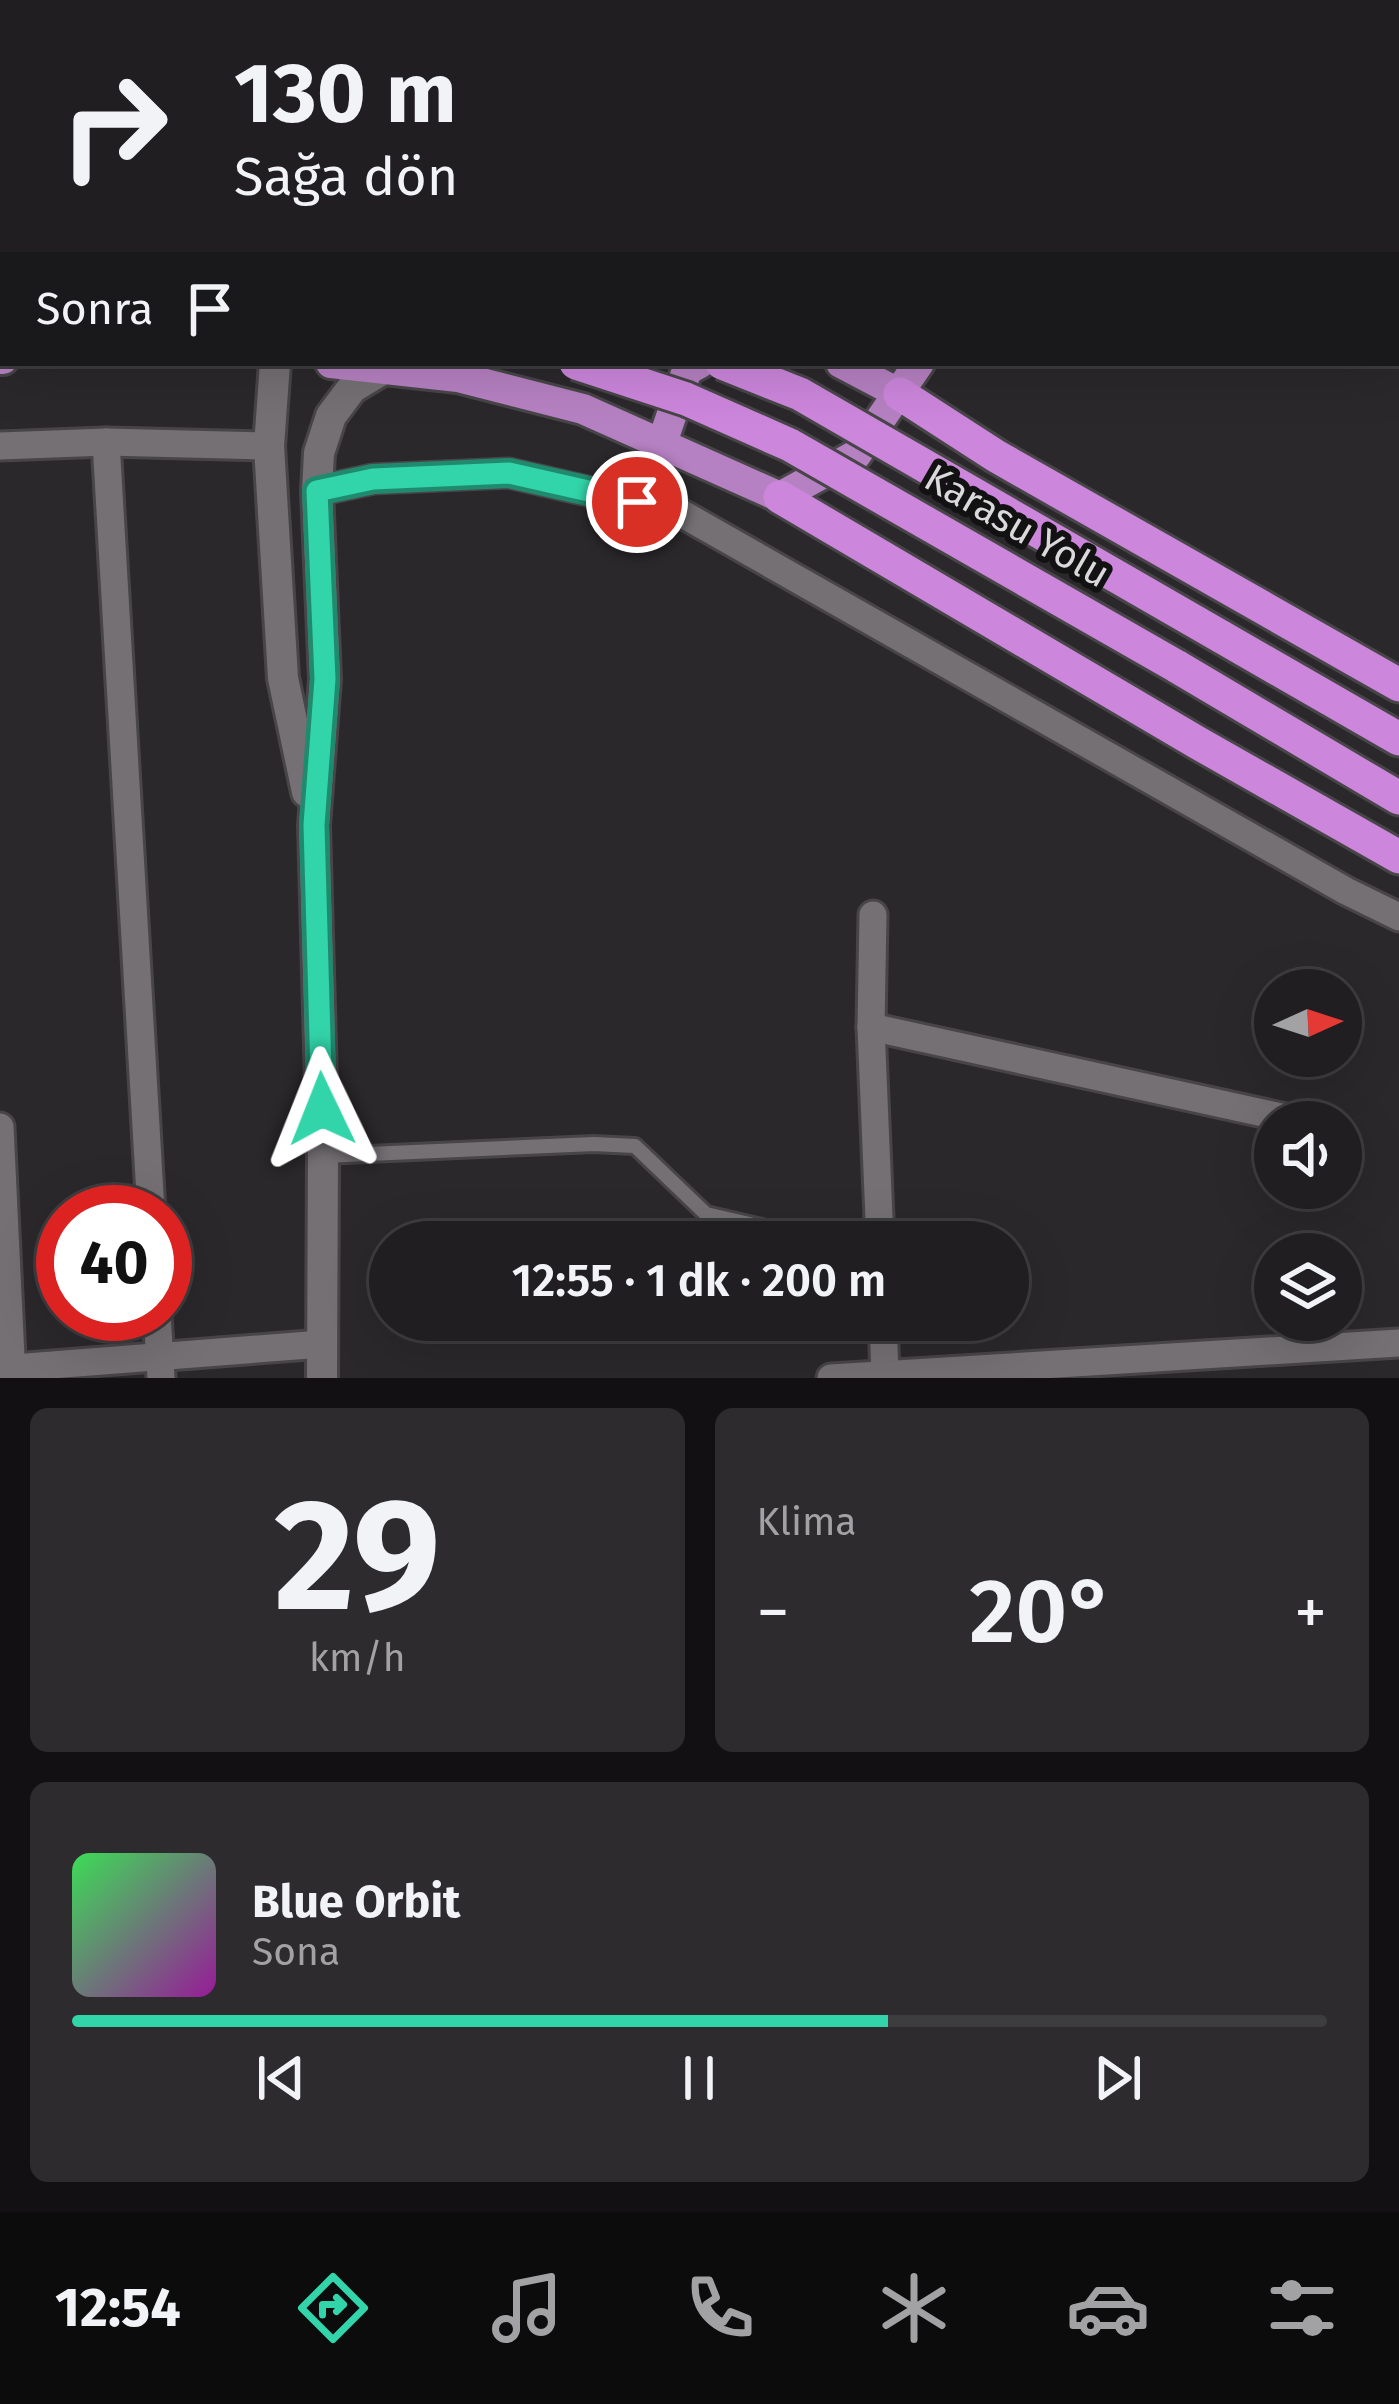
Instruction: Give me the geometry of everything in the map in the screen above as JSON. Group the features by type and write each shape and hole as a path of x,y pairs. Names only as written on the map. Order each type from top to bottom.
{"highway":[{"name":"Karasu Yolu","path":"585,366 686,399 790,445 1399,798"},
{"name":"Karasu Yolu","path":"730,366 800,394 1399,739"},
{"path":"900,394 996,456 1399,685"},
{"path":"780,497 1399,856"}],"main road":[{"path":"373,366 458,377 583,409 780,497 856,455 917,366"},
{"path":"662,443 687,370 694,366"},
{"path":"847,366 900,394"}],"street":[{"path":"274,366 269,446 283,678 314,825"},
{"path":"322,1378 323,1156 314,825 325,679 319,453 331,416 352,388 387,367"},
{"path":"0,446 106,442 269,446"},
{"path":"106,442 149,1185"},
{"path":"317,491 373,479 509,473 679,512 1399,917"},
{"path":"873,915 871,1027 879,1221"},
{"path":"871,1027 1254,1111"},
{"path":"0,1127 8,1372 160,1368 322,1344"},
{"path":"884,1341 886,1376"},
{"path":"831,1378 1399,1343"}],"lane":[{"path":"323,1156 635,1146 706,1214 736,1221"}],"route":[{"path":"322,1109 314,825 325,679 317,491 373,479 509,473 637,502"}]}
